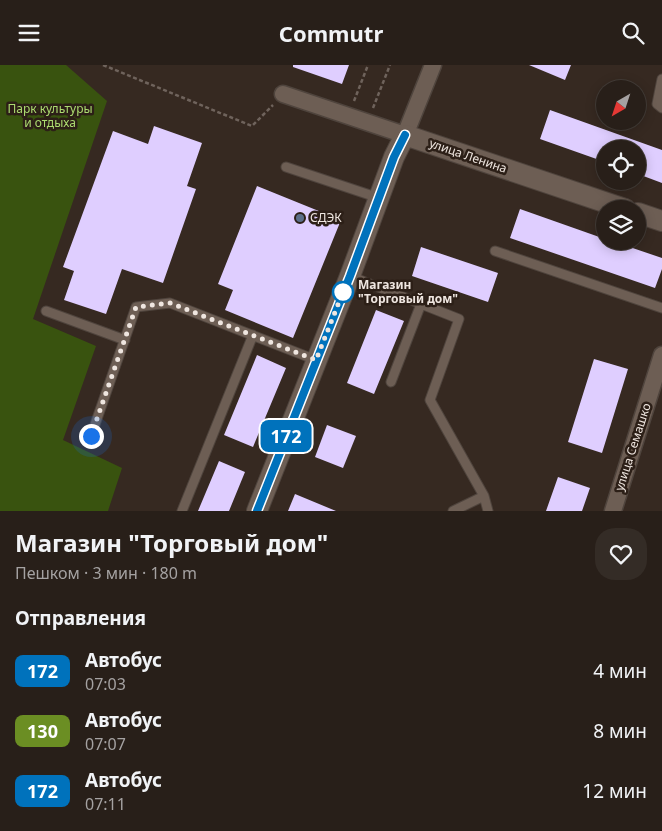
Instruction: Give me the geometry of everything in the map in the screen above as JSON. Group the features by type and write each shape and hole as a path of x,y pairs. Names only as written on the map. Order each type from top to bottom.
{"street":[{"path":"257,511 350,276 394,157 405,135 433,65"},
{"name":"улица Ленина","path":"282,94 598,200"},
{"path":"646,216 662,221"},
{"name":"улица Семашко","path":"613,511 662,355"}],"lane":[{"path":"662,79 657,104 662,108"},
{"path":"286,167 379,199"},
{"path":"495,251 662,308"},
{"path":"350,276 459,319 430,400 484,496 488,511"},
{"path":"91,436 136,307 170,303 316,360"},
{"path":"392,382 421,304"},
{"path":"46,311 125,340"},
{"path":"182,511 254,335"},
{"path":"453,511 484,496"}],"path":[{"path":"103,65 252,126 282,94"},
{"path":"348,116 368,65"},
{"path":"367,122 390,65"}],"green space":[{"name":"Парк культуры и отдыха","path":"0,65 66,65 107,101 33,319 96,346 63,440 122,468 108,511 0,511"}],"building":[{"path":"293,65 349,65 342,84 293,67"},
{"path":"529,65 571,65 565,80"},
{"path":"550,110 596,126 596,130 606,130 634,140 596,140 596,159 540,139"},
{"path":"154,126 202,143 187,186 196,189 163,283 122,269 106,314 64,300 74,271 63,267 113,131 148,144"},
{"path":"646,144 662,150 662,183 646,177"},
{"path":"257,186 341,220 293,338 225,310 233,290 218,284"},
{"path":"520,209 596,236 596,250 638,250 662,258 662,269 655,288 510,238"},
{"path":"421,247 498,273 488,302 412,276"},
{"path":"376,310 404,321 374,394 347,383"},
{"path":"257,355 286,368 253,447 224,435"},
{"path":"594,359 628,369 602,453 568,442"},
{"path":"327,425 356,436 343,468 315,457"},
{"path":"219,461 245,472 229,511 198,511"},
{"path":"558,477 590,488 582,511 546,511"},
{"path":"295,494 336,511 288,511"}],"bus line":[{"name":"172","path":"257,511 350,276 394,157 405,135"}],"place":[{"name":"СДЭК","path":"300,218"},
{"name":"Магазин \"Торговый дом\"","path":"343,292"}],"route":[{"path":"91,436 136,307 170,303 316,360 343,292"}]}
